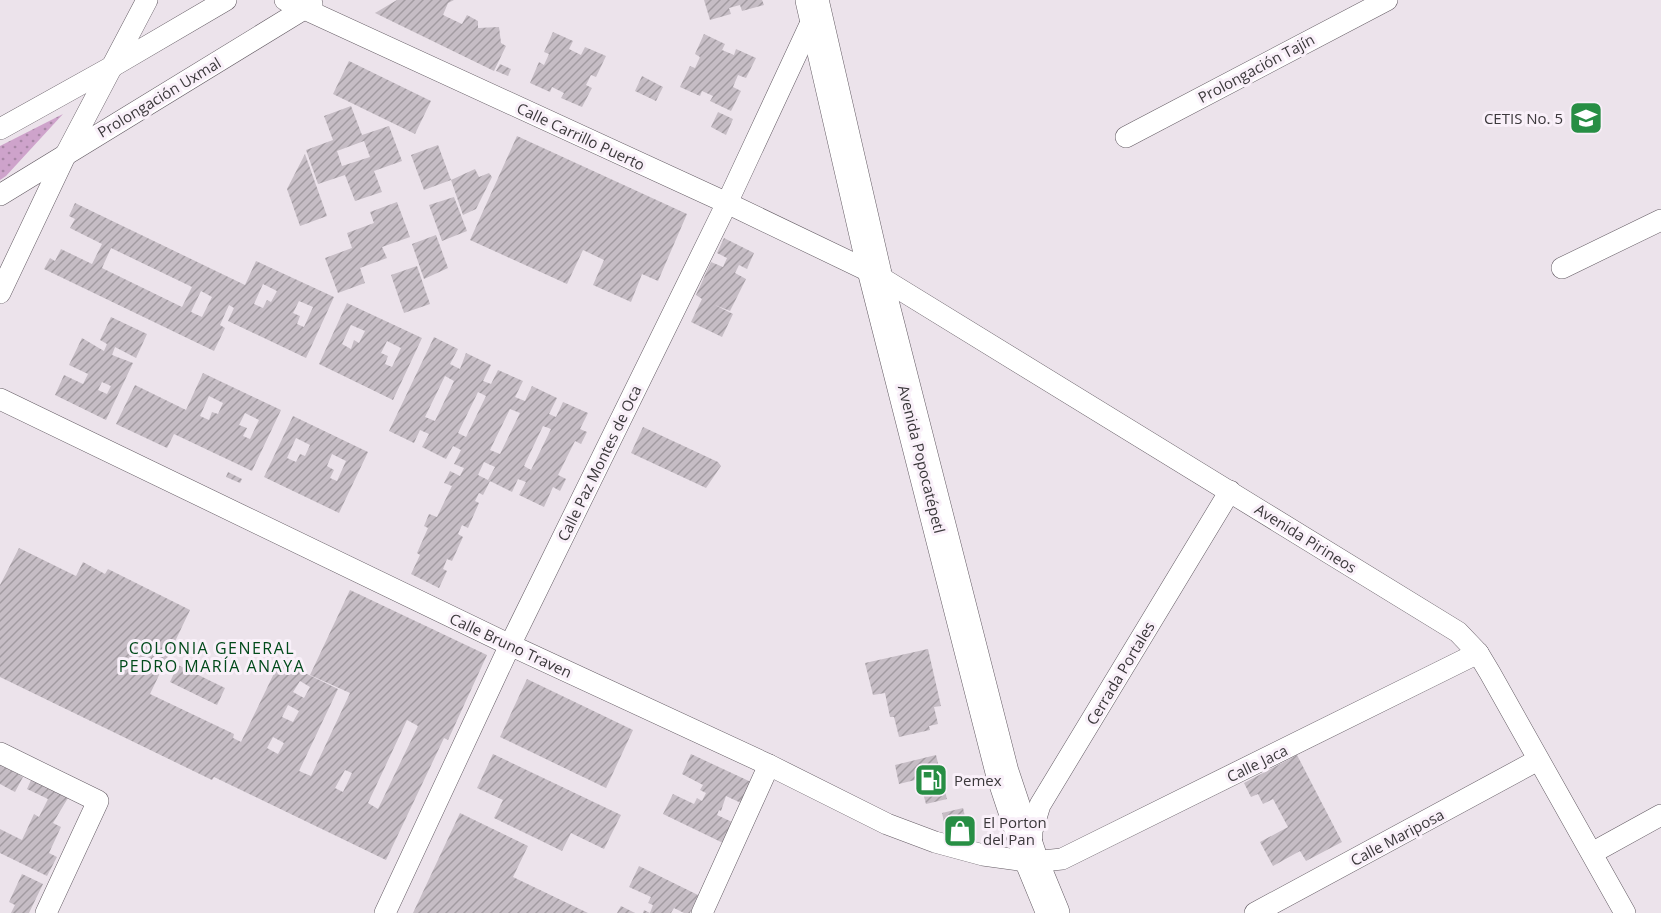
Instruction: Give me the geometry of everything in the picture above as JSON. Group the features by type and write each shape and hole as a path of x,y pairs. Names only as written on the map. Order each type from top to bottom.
{"main road":[{"name":"Avenida Popocatépetl","path":"813,7 875,274 1002,772 1032,862 1053,913"}],"street":[{"path":"0,293 66,154 115,65 147,0"},
{"path":"0,129 226,0"},
{"name":"Prolongación Tajín","path":"1126,136 1387,0"},
{"name":"Prolongación Uxmal","path":"0,195 303,3"},
{"name":"Calle Carrillo Puerto","path":"303,3 875,274"},
{"name":"Calle Paz Montes de Oca","path":"385,913 510,645 727,203 813,7"},
{"path":"1562,268 1661,220"},
{"name":"Avenida Pirineos","path":"875,274 1458,632 1478,653 1625,913"},
{"name":"Calle Bruno Traven","path":"0,399 510,645 769,765 911,834 967,851 1032,862"},
{"name":"Cerrada Portales","path":"1032,862 1032,831 1040,805 1230,491"},
{"name":"Calle Jaca","path":"1032,862 1062,859 1478,653"},
{"path":"0,753 98,801 46,913"},
{"name":"Calle Mariposa","path":"1255,913 1538,760"},
{"path":"702,913 769,765"},
{"path":"1592,853 1661,815"}],"shaded area":[{"path":"63,114 6,176 0,180 0,146"}],"building":[{"path":"397,0 454,0 448,3 443,15 462,24 467,15 478,21 478,28 499,27 501,43 506,46 494,71 375,13"},
{"path":"704,0 762,0 764,5 742,11 740,5 729,8 731,14 710,20"},
{"path":"553,32 573,41 569,49 581,55 585,47 606,56 596,77 591,75 586,85 592,88 582,107 561,98 564,93 552,87 550,92 530,83 539,62 544,65 549,54 544,52"},
{"path":"704,34 725,44 722,50 734,55 736,49 756,58 746,78 738,75 733,87 741,91 731,111 710,101 713,96 702,91 700,96 680,87 690,66 695,68 700,57 695,54"},
{"path":"349,61 431,101 415,134 333,94"},
{"path":"500,64 511,69 508,76 496,71"},
{"path":"642,76 663,87 656,101 635,91"},
{"path":"351,106 362,135 389,126 402,161 374,171 382,192 355,201 345,175 318,184 306,150 333,140 324,116","holes":["364,141 370,157 342,166 337,151"]},
{"path":"718,112 733,119 726,135 711,127"},
{"path":"517,136 687,214 658,281 642,274 631,302 593,285 604,260 583,250 567,284 470,240"},
{"path":"438,145 451,180 424,190 411,155"},
{"path":"305,154 327,216 300,226 287,189"},
{"path":"475,169 479,177 489,173 492,177 476,209 463,215 451,180"},
{"path":"454,197 467,231 442,241 429,205"},
{"path":"397,202 410,237 382,247 387,258 360,268 365,283 338,293 325,258 352,248 347,233 374,223 370,212"},
{"path":"75,203 245,285 256,261 334,297 306,358 228,321 234,308 229,305 220,325 225,328 214,351 44,269 50,258 55,261 61,249 92,264 102,244 70,228 75,219 69,216","holes":["111,248 192,287 182,307 102,268","263,284 277,291 271,302 267,300 263,308 254,304","201,291 212,297 202,317 191,312","299,301 313,307 304,327 297,324 300,316 293,313"]},
{"path":"436,235 448,268 424,279 412,244"},
{"path":"724,238 754,253 747,269 739,265 735,273 746,279 730,311 715,305 733,314 722,337 691,322 702,299 696,295 711,262 723,267 727,258 717,253"},
{"path":"417,266 430,304 404,313 391,275"},
{"path":"347,303 422,338 393,400 319,364","holes":["351,325 365,331 359,343 354,340 351,349 342,344","387,341 401,348 392,367 385,364 388,356 381,353"]},
{"path":"111,317 147,334 136,358 115,347 112,355 133,363 106,420 55,395 64,375 83,384 88,374 69,365 82,338 104,351 107,344 100,340","holes":["102,382 111,386 107,394 98,390"]},
{"path":"434,337 458,349 450,364 460,369 466,353 491,365 483,381 491,384 498,370 523,381 515,397 525,401 532,386 557,398 549,414 556,417 563,402 588,413 580,429 587,432 581,444 575,441 558,475 566,479 560,491 553,487 544,507 519,495 526,482 518,479 512,492 490,481 483,495 479,493 475,501 479,503 468,528 462,525 458,534 463,537 452,561 447,559 443,569 447,571 439,588 411,574 420,555 417,553 428,528 424,526 429,514 437,517 452,486 444,483 450,471 460,476 464,468 454,464 461,450 453,446 446,459 422,447 429,434 420,430 414,443 389,431","holes":["445,376 454,381 435,421 425,417","478,392 486,396 466,437 458,433","510,409 520,413 500,454 490,450","543,426 551,429 531,470 524,466","484,462 495,467 488,480 478,475"]},
{"path":"203,373 281,410 252,471 174,434 167,448 116,424 135,385 186,410","holes":["209,396 223,403 218,414 212,412 209,420 200,416","245,413 259,420 250,439 243,436 247,428 239,425"]},
{"path":"293,416 368,452 339,513 264,477","holes":["296,438 310,445 305,456 300,454 296,462 287,458","332,454 346,461 337,481 330,478 334,470 327,466"]},
{"path":"643,427 718,462 721,466 706,488 631,453"},
{"path":"228,472 242,479 240,483 226,477"},
{"path":"19,548 76,576 83,562 105,574 108,569 190,610 150,694 234,734 233,738 241,742 280,661 338,689 299,771 311,776 350,693 310,675 350,590 487,655 448,740 444,738 386,860 214,777 212,780 0,677 0,585","holes":["300,681 310,687 304,698 293,692","288,705 299,711 293,722 282,717","407,720 418,726 378,809 368,803","273,737 284,743 278,754 267,748","345,770 352,773 343,792 335,788"]},
{"path":"928,649 941,706 934,707 938,724 929,726 930,730 899,737 894,717 890,717 885,693 873,695 865,663"},
{"path":"178,665 225,688 217,705 170,682"},
{"path":"527,679 633,730 606,788 500,737"},
{"path":"493,754 621,815 604,849 571,833 562,851 494,818 503,800 477,788"},
{"path":"691,754 751,782 741,803 726,796 721,811 719,810 717,815 732,822 723,843 663,814 673,794 694,804 697,798 702,801 706,793 700,790 703,785 682,774"},
{"name":"Pemex","path":"936,755 947,799 926,804 919,779 899,784 895,765"},
{"path":"1297,755 1342,842 1306,861 1300,851 1273,866 1260,842 1288,827 1273,799 1263,804 1258,794 1251,797 1244,783"},
{"path":"0,764 23,777 15,792 0,784"},
{"path":"31,780 68,798 53,823 61,827 49,853 57,857 47,876 0,853 0,829 22,840 34,814 39,817 48,799 27,789"},
{"path":"963,808 967,825 954,828 944,822 942,813"},
{"path":"460,813 528,846 513,877 588,913 413,913"},
{"path":"639,866 698,895 690,913 674,908 671,913 650,913 653,905 648,903 651,897 629,887"},
{"path":"22,874 43,884 29,913 11,913 15,905 9,902"},
{"path":"621,906 635,913 617,913"}],"place":[{"name":"CETIS No. 5","path":"1586,118"},
{"name":"Pemex","path":"931,780"},
{"name":"El Porton del Pan","path":"960,831"}],"district":[{"name":"COLONIA GENERAL PEDRO MARÍA ANAYA","path":"212,657"}]}
